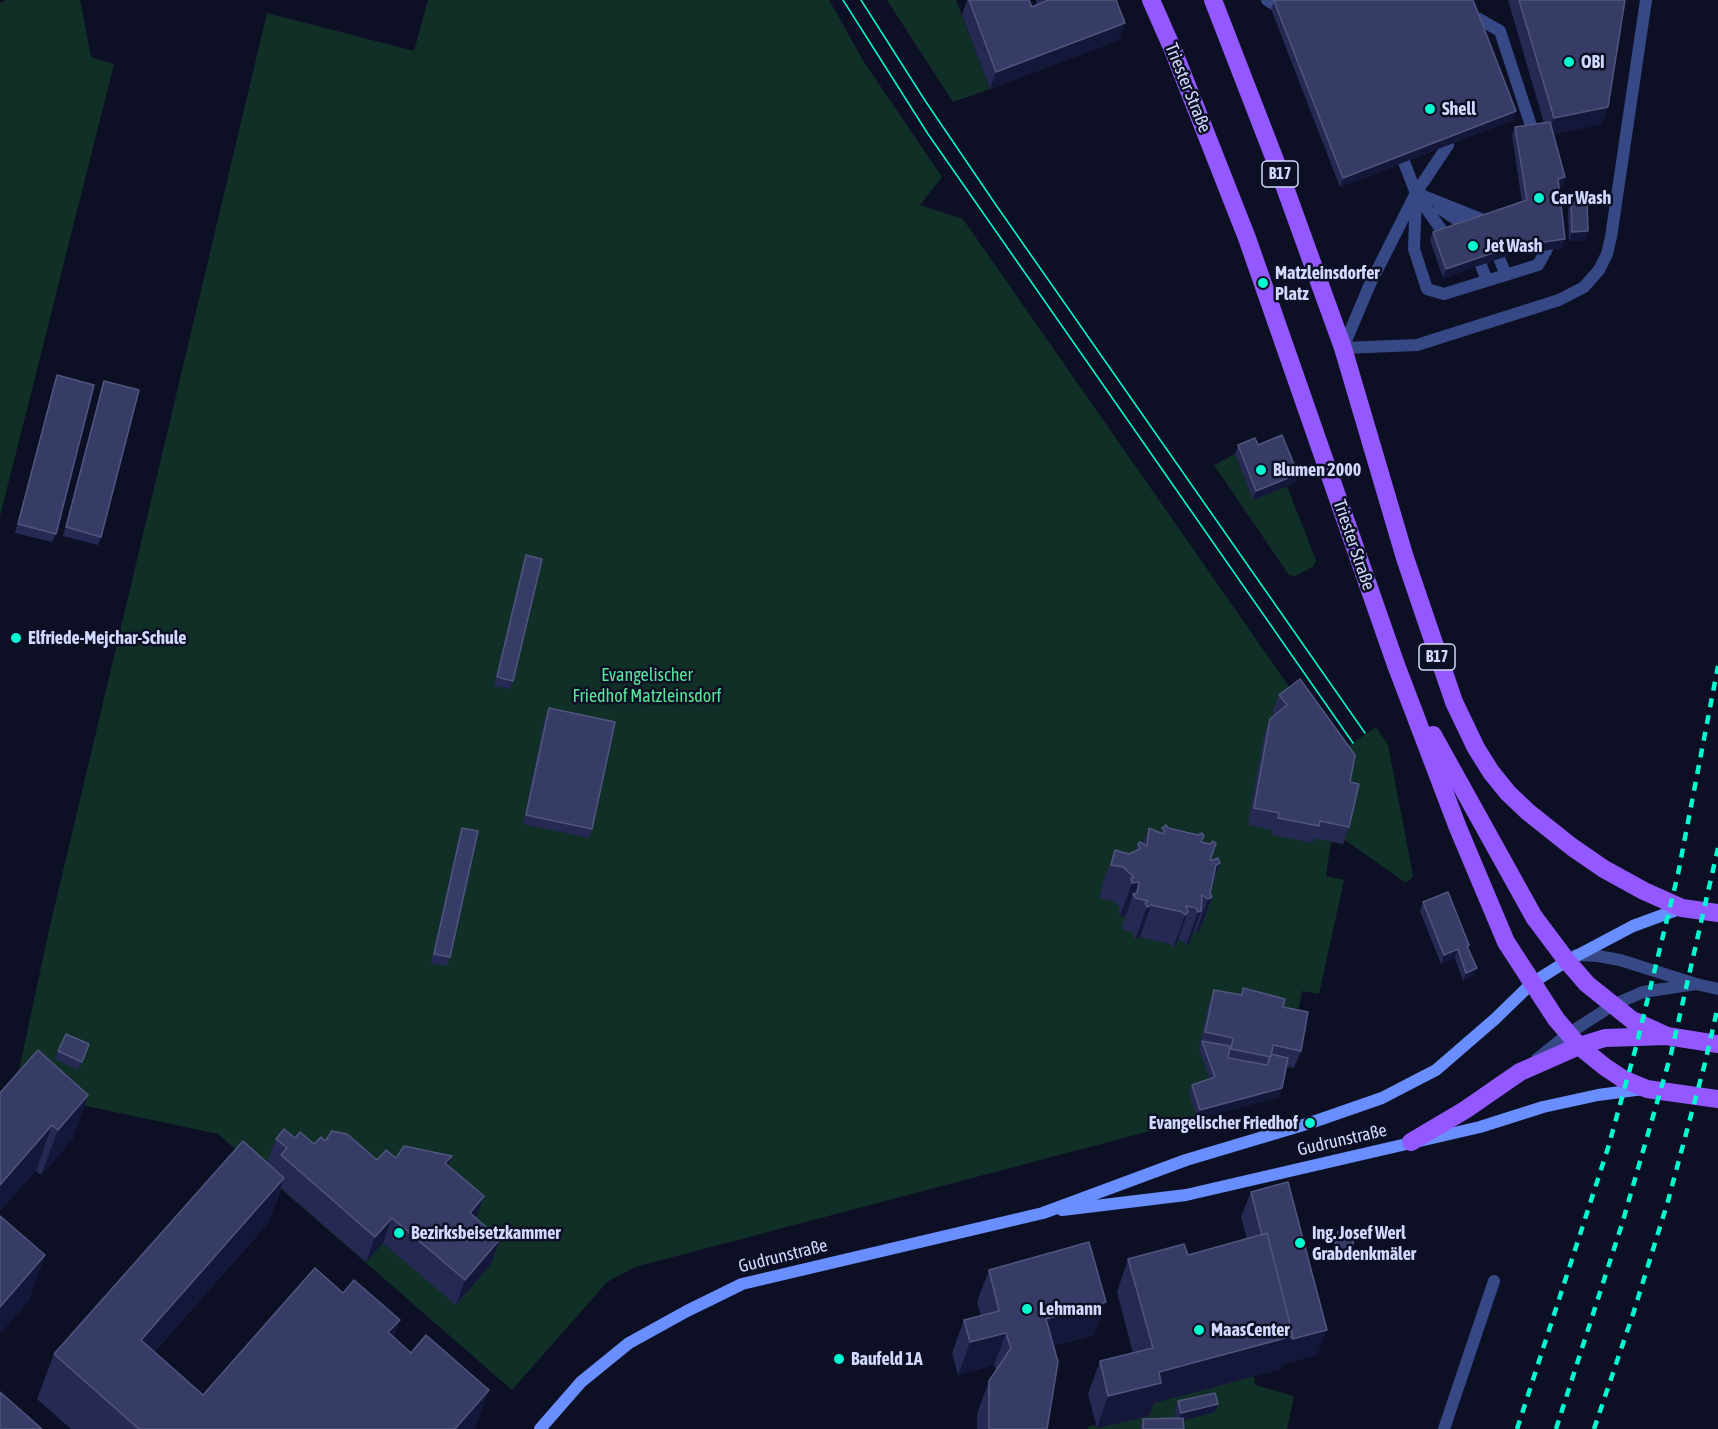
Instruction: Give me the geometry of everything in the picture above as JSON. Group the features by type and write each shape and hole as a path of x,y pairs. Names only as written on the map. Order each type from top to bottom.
{"main road":[{"name":"Triester Straße","path":"1151,0 1247,238 1396,665 1458,828 1506,942 1532,983"},
{"name":"B17","path":"1217,0 1344,348 1405,558 1454,702 1476,748 1497,779 1528,812 1572,847 1644,891 1682,908 1718,913"},
{"name":"B17","path":"1396,665 1458,783 1528,907 1571,958 1587,984 1632,1020 1667,1036 1718,1044"},
{"path":"1532,983 1571,958 1633,926 1682,908"},
{"name":"B17","path":"1532,983 1574,1040 1623,1079 1647,1089 1718,1099"},
{"name":"Gudrunstraße","path":"540,1429 581,1382 629,1343 742,1284 1043,1212 1186,1160 1310,1123 1382,1098 1436,1070 1495,1019 1532,983"},
{"path":"1411,1142 1574,1040 1667,1036"},
{"name":"Gudrunstraße","path":"1043,1212 1186,1195 1480,1126 1543,1107 1598,1095 1647,1089"}],"lane":[{"path":"1267,0 1278,7"},
{"path":"1448,145 1416,193 1370,284 1344,348 1417,345 1558,300 1584,288 1599,270 1607,254 1611,237 1646,0"},
{"path":"1474,20 1479,18 1500,31 1533,132"},
{"path":"1404,162 1416,193 1445,235"},
{"path":"1416,193 1486,221"},
{"path":"1416,193 1468,227"},
{"path":"1416,193 1414,249 1427,290 1444,294 1538,265 1547,249"},
{"path":"1499,258 1506,275"},
{"path":"1481,265 1487,281"},
{"path":"1458,272 1465,288"},
{"path":"1571,958 1598,956 1620,960 1718,989"},
{"path":"1574,1040 1614,1005 1643,992 1696,984"},
{"path":"1444,1429 1494,1281"}],"green space":[{"path":"7,0 80,0 91,57 114,64 0,516 0,3"},
{"name":"Evangelischer Friedhof Matzleinsdorf","path":"428,0 829,0 864,62 942,177 920,205 963,219 1336,754 1376,727 1388,745 1413,876 1406,883 1345,840 1343,844 1331,842 1326,876 1344,880 1319,994 1302,991 1298,1012 1302,1029 1294,1068 1285,1067 1279,1097 635,1267 607,1282 512,1390 218,1134 54,1099 19,1070 49,930 267,13 414,51"},
{"path":"887,0 956,0 990,89 953,102"},
{"path":"1235,454 1253,500 1287,486 1316,561 1313,567 1295,576 1289,575 1214,465"},
{"path":"1254,1376 1255,1385 1294,1396 1287,1429 1088,1429 1089,1426 1096,1425 1096,1428 1147,1405"}],"building":[{"path":"969,0 1029,0 1032,7 1048,0 1116,0 1125,23 996,72"},
{"path":"1473,0 1516,111 1343,178 1274,1"},
{"name":"OBI","path":"1519,0 1625,0 1608,107 1554,118"},
{"path":"1550,122 1565,177 1558,179 1565,239 1537,243 1533,239 1446,269 1433,232 1527,200 1515,127"},
{"path":"1571,202 1587,202 1588,231 1572,232"},
{"path":"57,375 94,385 56,534 18,524"},
{"path":"104,381 139,390 101,537 66,527"},
{"path":"1282,435 1298,474 1256,491 1238,445 1255,438 1258,445"},
{"path":"526,555 542,559 513,681 497,677"},
{"path":"1300,679 1355,755 1350,782 1359,784 1349,827 1320,821 1319,826 1278,818 1279,813 1254,808 1270,719 1287,705 1279,695"},
{"path":"549,708 615,722 592,829 526,815"},
{"path":"1166,825 1168,828 1198,835 1202,833 1204,836 1201,842 1216,843 1210,860 1218,858 1220,863 1216,865 1210,893 1212,897 1208,899 1202,895 1201,911 1198,912 1196,908 1186,906 1188,912 1185,915 1182,912 1151,905 1147,907 1145,903 1148,901 1135,898 1133,894 1137,893 1139,882 1132,883 1131,878 1134,877 1123,867 1111,865 1115,850 1129,854 1140,849 1138,844 1140,842 1147,846 1149,828 1163,834 1165,831 1162,828"},
{"path":"462,828 478,831 450,957 434,954"},
{"path":"1448,892 1477,968 1466,973 1458,949 1444,955 1423,902"},
{"path":"1243,988 1285,999 1283,1007 1308,1012 1301,1051 1273,1045 1271,1057 1231,1049 1233,1038 1205,1032 1214,990 1242,995"},
{"path":"66,1034 89,1044 82,1062 58,1051"},
{"path":"1202,1041 1230,1046 1228,1058 1267,1065 1271,1054 1288,1058 1282,1088 1200,1110 1192,1085 1215,1077"},
{"path":"38,1050 88,1095 58,1130 52,1125 0,1185 0,1093"},
{"path":"284,1129 295,1138 300,1132 314,1144 321,1137 325,1141 332,1131 347,1134 377,1160 386,1150 396,1158 404,1146 452,1156 445,1163 484,1196 470,1213 500,1239 465,1280 392,1218 375,1237 281,1155 287,1148 276,1139"},
{"path":"243,1141 284,1178 141,1340 203,1395 315,1268 343,1293 354,1280 400,1320 388,1332 411,1353 426,1335 489,1390 455,1429 139,1429 54,1354"},
{"path":"1288,1182 1327,1330 1292,1339 1267,1233 1262,1235 1251,1192"},
{"path":"0,1216 45,1255 0,1307"},
{"path":"1338,1231 1355,1234 1351,1254 1334,1250"},
{"name":"MaasCenter","path":"1267,1233 1293,1336 1159,1372 1161,1383 1108,1396 1100,1361 1153,1348 1128,1259 1184,1244 1188,1255"},
{"path":"1089,1242 1106,1302 1046,1319 1058,1362 1047,1429 989,1429 989,1381 1011,1348 1006,1333 970,1342 964,1320 999,1311 989,1270"},
{"path":"0,1392 42,1429 0,1429"},
{"path":"1215,1393 1218,1404 1181,1413 1178,1401"},
{"path":"1183,1418 1184,1429 1143,1429 1143,1419"}],"tram line":[{"path":"843,0 928,134 1353,743"},
{"path":"861,0 926,102 996,205 1365,733"}],"railway":[{"path":"1517,1429 1608,1148 1636,1047 1678,874 1718,666"},
{"path":"1556,1429 1622,1224 1671,1054 1718,848"},
{"path":"1594,1429 1668,1201 1718,1006"}],"place":[{"name":"OBI","path":"1569,62"},
{"name":"Shell","path":"1430,109"},
{"name":"Car Wash","path":"1539,198"},
{"name":"Jet Wash","path":"1473,246"},
{"name":"Matzleinsdorfer Platz","path":"1263,283"},
{"name":"Blumen 2000","path":"1261,470"},
{"name":"Elfriede-Mejchar-Schule","path":"16,638"},
{"name":"Evangelischer Friedhof","path":"1310,1123"},
{"name":"Bezirksbeisetzkammer","path":"399,1233"},
{"name":"Ing. Josef Werl Grabdenkmäler","path":"1300,1243"},
{"name":"Lehmann","path":"1027,1309"},
{"name":"MaasCenter","path":"1199,1330"},
{"name":"Baufeld 1A","path":"839,1359"}]}
